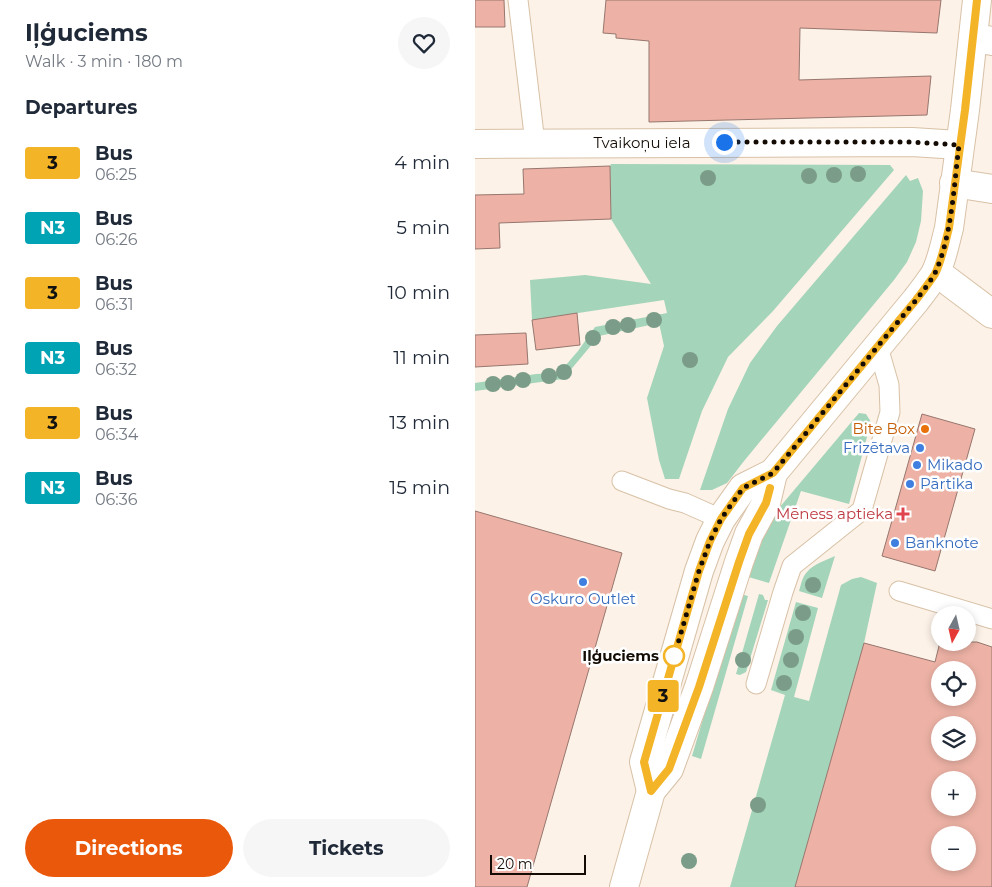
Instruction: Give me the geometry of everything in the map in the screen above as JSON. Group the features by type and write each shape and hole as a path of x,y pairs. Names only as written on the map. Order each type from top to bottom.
{"main road":[{"path":"651,791 644,762 699,571 710,541 721,519 743,488 773,473 927,286 936,272 949,228 959,145 983,40 977,0"},
{"name":"Tvaikoņu iela","path":"475,144 912,142 959,145"},
{"path":"954,183 992,189"},
{"path":"936,272 992,314"},
{"path":"624,887 651,791 669,769 699,687 741,555 749,534 766,503 773,473"}],"lane":[{"path":"518,0 535,143"},
{"path":"756,684 792,566 862,510 890,412 889,385 877,347"},
{"path":"622,481 685,503 721,519"},
{"path":"899,591 992,619"}],"green space":[{"path":"611,164 890,165 894,170 773,311 728,357 702,411 679,479 665,479 659,460 647,398 664,346 659,323 599,336 563,379 475,391 475,383 536,374 559,373 595,327 667,313 664,300 532,320 530,280 585,275 651,284 611,219"},
{"path":"906,175 910,181 918,178 923,191 921,221 916,242 907,262 727,483 712,490 700,490 728,409 750,363 777,326"},
{"path":"859,413 866,414 871,422 849,504 801,491 769,583 745,576 763,527"},
{"path":"835,556 822,598 799,591 804,576 810,569 816,564"},
{"path":"861,577 877,583 864,643 795,887 730,887 785,695 771,690 796,602 818,608 794,697 809,701 841,585"},
{"path":"740,594 748,596 701,759 692,756"},
{"path":"759,594 763,595 765,600 768,600 746,672 740,675 736,674"}],"building":[{"path":"475,0 504,0 505,27 475,27"},
{"path":"606,0 941,0 937,33 800,28 799,80 931,76 927,115 649,122 649,41 616,38 616,34 603,33"},
{"path":"610,166 611,219 499,223 500,248 475,249 475,195 524,194 523,169"},
{"path":"577,313 580,345 536,350 532,320"},
{"path":"526,333 528,364 475,367 475,335"},
{"path":"922,414 975,429 935,571 882,556"},
{"path":"475,511 622,553 527,887 475,887"},
{"path":"976,642 992,647 992,887 795,887 864,643 931,661 931,706 976,706 976,661 935,661 938,651 976,651"}],"bus line":[{"name":"3","path":"770,488 766,503 749,534 699,687 669,769 651,791 644,762 699,571 710,541 721,519 743,488 773,473 916,300 936,272 949,228 977,0"}],"place":[{"name":"Bite Box","path":"925,429"},
{"name":"Frizētava","path":"920,448"},
{"name":"Mikado","path":"917,465"},
{"name":"Pārtika","path":"910,484"},
{"name":"Mēness aptieka","path":"903,514"},
{"name":"Banknote","path":"895,543"},
{"name":"Oskuro Outlet","path":"583,582"},
{"name":"Iļģuciems","path":"674,656"}],"route":[{"path":"674,656 699,571 710,541 721,519 743,488 773,473 916,300 936,272 949,228 959,145 912,142 724,142"}]}
